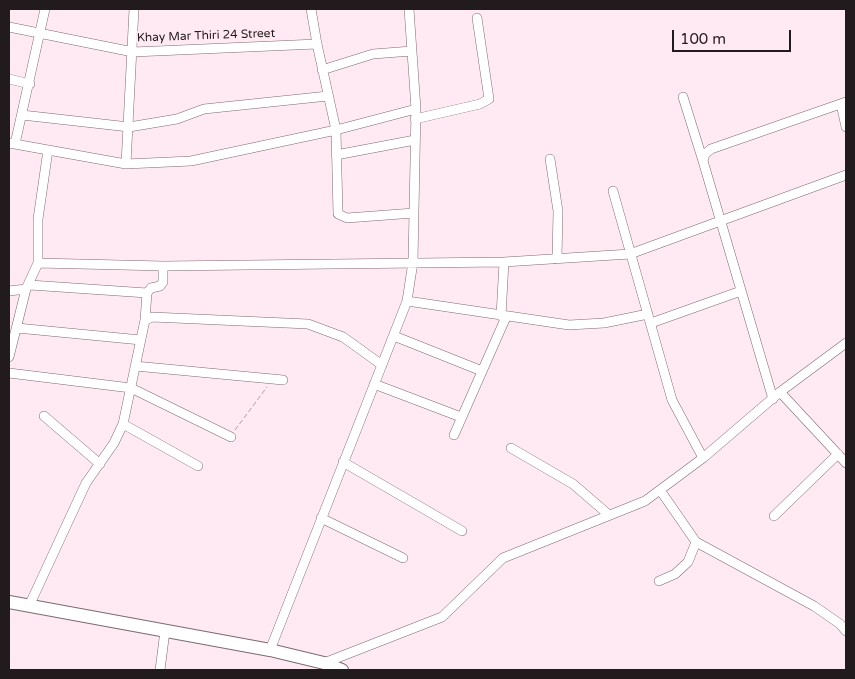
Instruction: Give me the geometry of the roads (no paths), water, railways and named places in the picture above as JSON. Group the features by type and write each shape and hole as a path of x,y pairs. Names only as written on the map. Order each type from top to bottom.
{"street":[{"path":"45,9 30,84 12,144 126,164 191,161 336,130 416,109"},
{"path":"126,164 134,9"},
{"path":"311,9 322,70 336,130 338,214 347,218 414,213"},
{"path":"270,650 408,301 414,262 414,140 416,119 409,9"},
{"path":"416,119 480,104 489,100 477,18"},
{"name":"Khay Mar Thiri 24 Street","path":"9,27 133,52 317,44"},
{"path":"322,70 373,54 412,51"},
{"path":"9,79 30,84"},
{"path":"22,115 129,127 177,119 204,109 328,96"},
{"path":"683,97 741,291 776,396 846,463"},
{"path":"703,161 705,154 711,149 843,103 846,127"},
{"path":"336,155 414,140"},
{"path":"9,358 28,287 38,264 38,219 48,150"},
{"path":"550,159 558,211 557,259"},
{"path":"38,264 163,266 504,262 630,254 721,223 779,198 846,175"},
{"path":"613,191 672,400 703,458"},
{"path":"454,435 503,317 504,262"},
{"path":"29,606 86,484 123,424 145,320 147,293 151,288 160,286 163,282 163,266"},
{"path":"9,292 28,287 147,293"},
{"path":"408,301 503,317 570,325 650,318 741,291"},
{"path":"145,320 152,317 308,324 343,337 382,365"},
{"path":"17,328 141,340"},
{"path":"394,336 482,370"},
{"path":"324,663 442,617 503,558 645,501 703,458 776,396 846,344"},
{"path":"135,366 283,380"},
{"path":"9,374 130,388 231,437"},
{"path":"374,384 461,418"},
{"path":"44,416 100,464"},
{"path":"123,424 198,466"},
{"path":"511,448 572,484 609,515"},
{"path":"774,516 838,454"},
{"path":"343,462 462,531"},
{"path":"660,490 696,542 814,606 840,624 846,631"},
{"path":"321,518 403,558"},
{"path":"659,582 676,574 688,562 696,542"},
{"path":"9,602 270,650 324,663 342,670"},
{"path":"160,670 165,630"}]}
